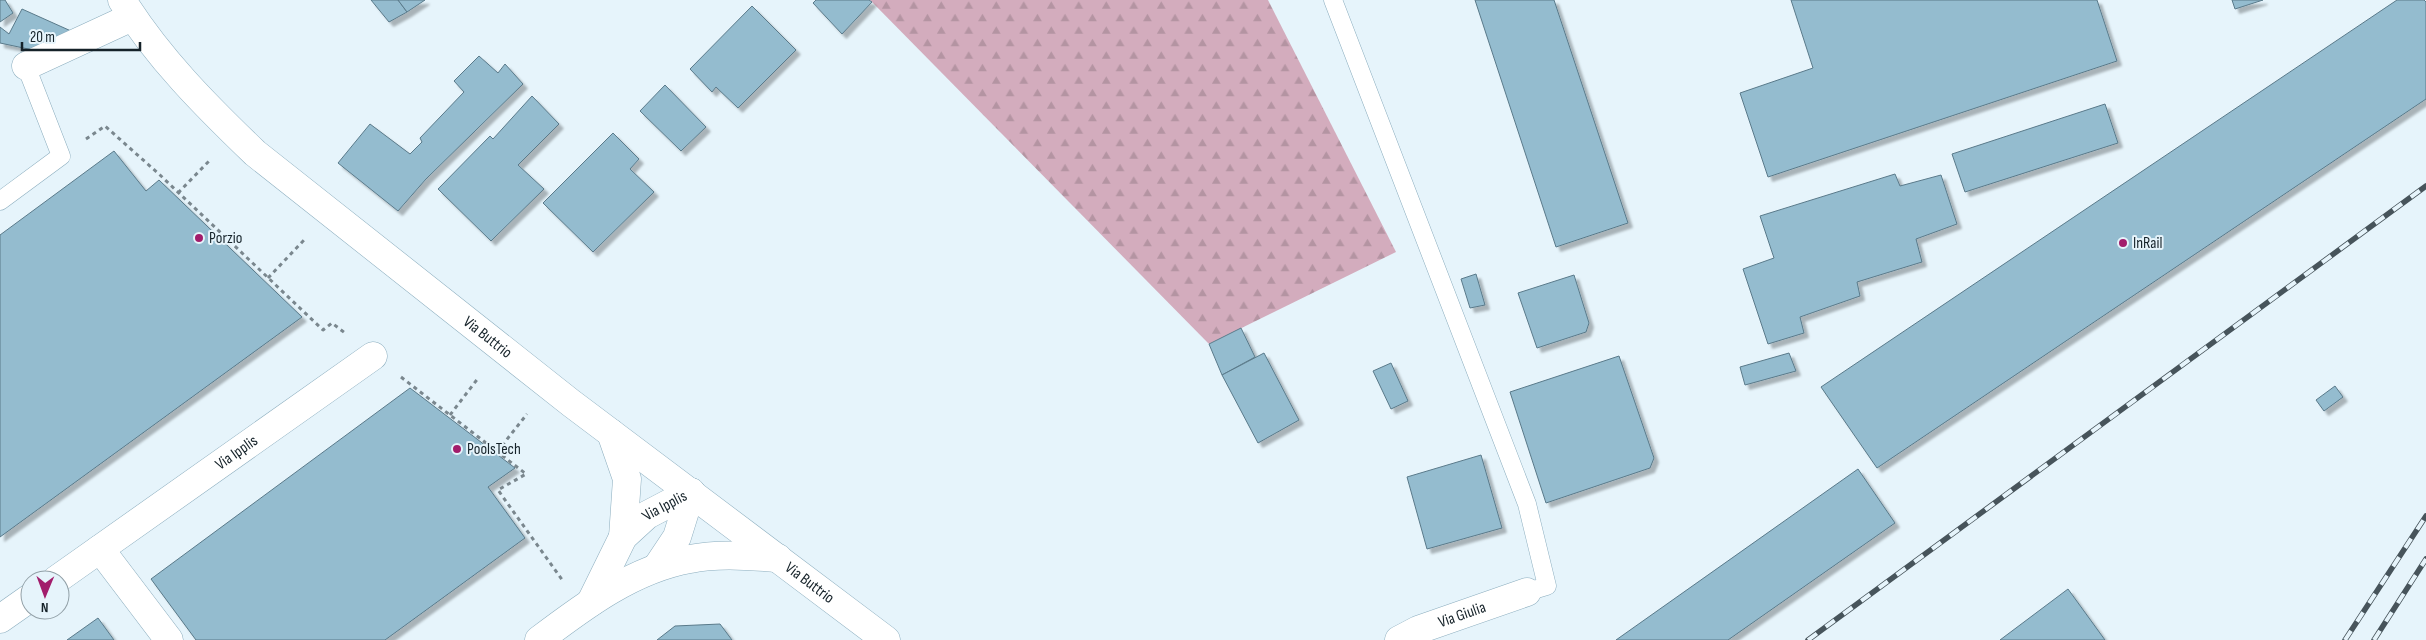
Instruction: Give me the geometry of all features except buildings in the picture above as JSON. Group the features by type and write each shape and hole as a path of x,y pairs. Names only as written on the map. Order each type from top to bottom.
{"street":[{"path":"26,66 127,8"},
{"name":"Via Buttrio","path":"127,8 180,77 211,111 255,153 611,433 886,640"},
{"name":"Via Ipplis","path":"70,570 373,356"},
{"name":"Via Ipplis","path":"611,433 627,479 623,537"},
{"name":"Via Ipplis","path":"591,602 623,537 647,515 691,492"},
{"name":"Via Ipplis","path":"657,567 677,537 691,492"},
{"path":"100,549 169,640"},
{"name":"Via Ipplis","path":"538,640 591,602 657,567 691,559 734,555 778,558"},
{"name":"Via Giulia","path":"1399,640 1418,630 1527,592"},
{"path":"0,619 20,605"}],"lane":[{"path":"1332,0 1527,504 1547,586 1527,592"},
{"path":"0,201 61,156 26,66"}],"path":[{"path":"178,193 212,157"},
{"path":"268,278 305,240"},
{"path":"450,415 479,377"},
{"path":"497,452 527,414"}],"green space":[{"path":"870,0 1268,0 1396,252 1209,344"}],"railway":[{"path":"1808,640 2426,186"},
{"path":"2345,640 2426,516"},
{"path":"2374,640 2426,559"}],"place":[{"name":"Porzio","path":"199,238"},
{"name":"InRail","path":"2123,243"},
{"name":"PoolsTech","path":"457,449"}]}
